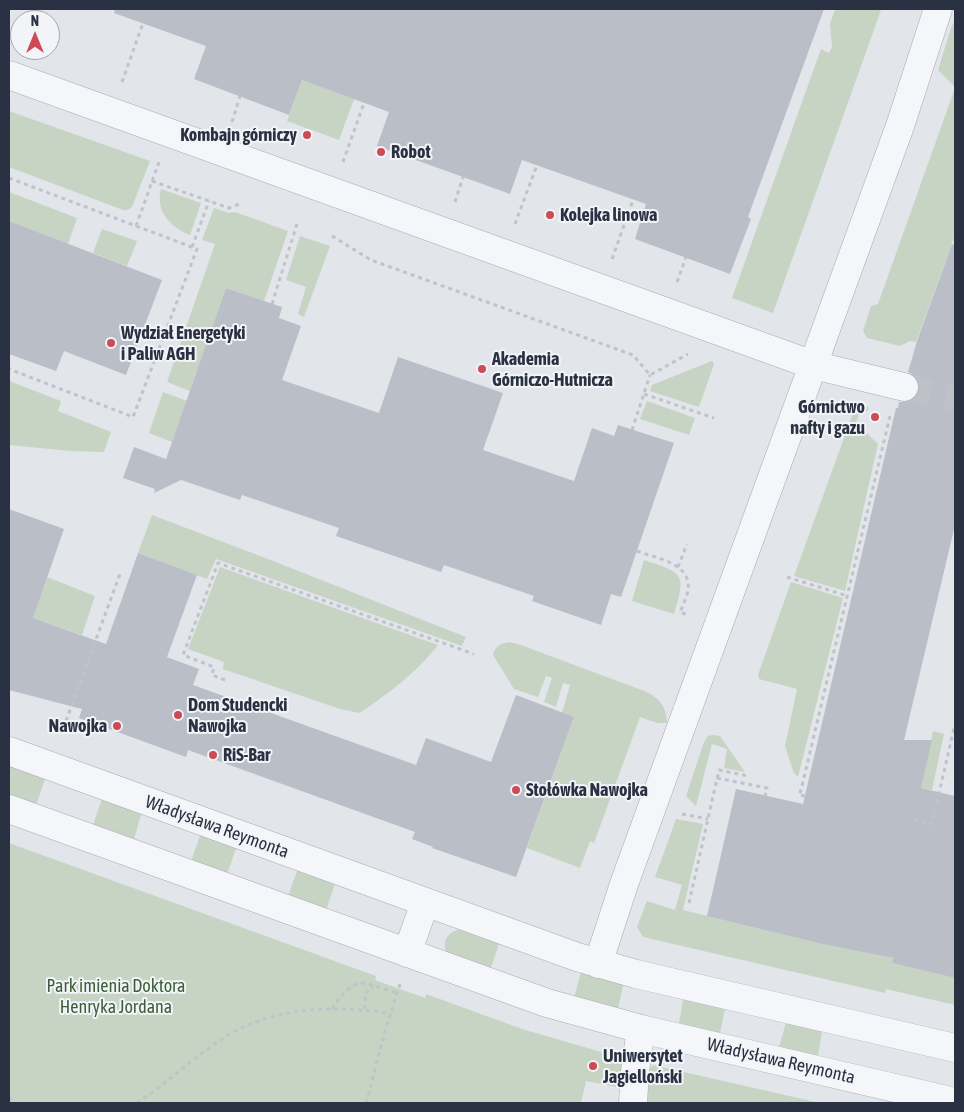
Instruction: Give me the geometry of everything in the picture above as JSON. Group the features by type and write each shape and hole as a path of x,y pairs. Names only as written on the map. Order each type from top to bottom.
{"street":[{"path":"598,964 624,884 900,126 938,9"},
{"path":"9,75 813,365 897,398"},
{"name":"Władysława Reymonta","path":"9,751 542,946 598,964 955,1048"},
{"name":"Władysława Reymonta","path":"9,809 404,965 641,1029 916,1098 955,1102"},
{"path":"404,965 425,903"},
{"path":"633,1103 641,1029"}],"path":[{"path":"121,83 143,23"},
{"path":"232,119 240,96"},
{"path":"342,164 364,103"},
{"path":"136,226 170,133"},
{"path":"514,226 536,165"},
{"path":"9,178 197,249 133,417 9,369"},
{"path":"455,201 463,178"},
{"path":"152,182 229,208 239,204"},
{"path":"611,262 633,200"},
{"path":"192,248 209,201"},
{"path":"272,304 297,224"},
{"path":"332,236 370,260 634,355 650,375"},
{"path":"677,281 686,257"},
{"path":"632,430 650,375 693,352"},
{"path":"644,394 714,418"},
{"path":"805,796 799,795 897,398"},
{"path":"678,566 687,544"},
{"path":"637,551 678,566 684,572 688,584 688,590 680,612 718,625"},
{"path":"225,680 212,676 214,667 183,655 218,562 474,654"},
{"path":"66,721 120,574"},
{"path":"787,577 848,596"},
{"path":"914,820 932,824 954,728"},
{"path":"688,902 719,770 748,776"},
{"path":"717,778 767,788 765,796"},
{"path":"691,816 708,819"},
{"path":"366,1103 404,965"},
{"path":"331,1010 345,991 351,986 362,982 397,993"},
{"path":"365,1009 365,994 373,985"},
{"path":"137,1103 220,1040 245,1026 267,1017 290,1013 365,1009 391,1014"},
{"path":"9,1097 13,1103"}],"green space":[{"path":"835,9 881,10 773,313 732,298 821,49 829,53 832,47 830,24"},
{"path":"955,20 955,87 938,70"},
{"path":"302,80 354,99 339,140 287,121"},
{"path":"955,88 955,235 916,342 910,341 900,346 867,338 863,331 871,306 878,304"},
{"path":"9,111 150,161 132,207 128,210 123,210 9,167"},
{"path":"161,189 201,203 190,235 170,223 162,211 160,204"},
{"path":"9,192 77,218 68,244 9,221"},
{"path":"214,208 229,213 235,212 288,231 264,301 226,288 190,391 167,382 215,244 202,240"},
{"path":"102,229 137,241 127,266 93,253"},
{"path":"300,236 330,246 304,317 298,314 306,287 286,280"},
{"path":"712,361 714,364 699,407 650,391 652,385"},
{"path":"9,381 61,401 58,411 111,432 104,452 70,451 9,445"},
{"path":"163,392 187,401 172,442 149,433"},
{"path":"647,401 695,418 689,435 640,419"},
{"path":"856,405 869,407 868,411 859,414 856,423 878,444 845,591 794,576"},
{"path":"152,515 466,637 462,646 216,559 207,579 138,553"},
{"path":"644,560 667,568 678,576 681,582 674,614 632,601"},
{"path":"220,567 438,645 411,674 360,713 340,709 223,669 224,662 188,649"},
{"path":"47,577 95,596 82,635 33,618"},
{"path":"791,582 843,598 798,777 794,773 785,746 797,689 759,679 758,675"},
{"path":"509,642 647,692 659,701 666,713 667,723 657,723 640,717 594,843 590,841 580,868 527,848 574,717 562,713 570,685 563,683 556,707 544,702 552,678 546,676 538,697 514,689 493,655 498,646"},
{"path":"933,731 944,734 932,790 921,788"},
{"path":"708,736 720,736 745,772 724,768 727,749 712,744 696,806 686,796 704,742"},
{"path":"9,763 46,776 35,808 9,798"},
{"path":"103,796 142,811 133,843 92,828"},
{"path":"676,819 703,824 683,910 822,944 893,958 892,963 955,978 955,1005 886,989 885,993 643,937 637,927 647,901 675,910 682,885 655,877"},
{"path":"201,833 237,846 226,877 190,864"},
{"name":"Park imienia Doktora Henryka Jordana","path":"9,843 376,976 375,980 425,998 426,994 522,1029 622,1058 626,1067 623,1103 618,1103 621,1088 586,1081 581,1103 9,1103"},
{"path":"298,868 336,881 325,913 287,899"},
{"path":"464,928 500,941 489,973 448,956 445,946 447,937 458,929"},
{"path":"582,968 624,981 617,1014 573,1002"},
{"path":"684,994 726,1004 719,1038 678,1029"},
{"path":"787,1018 823,1026 817,1061 778,1052"},
{"path":"653,1065 820,1103 642,1103 647,1071"}],"building":[{"path":"115,9 824,9 748,217 751,219 730,274 635,239 646,204 522,160 510,194 377,146 389,112 302,80 289,115 194,79 206,46 114,13"},
{"path":"9,221 162,280 126,375 64,351 56,371 9,354"},
{"path":"952,244 955,245 955,525 904,740 932,740 921,788 955,796 955,978 892,963 893,958 822,944 707,916 736,789 803,804 896,408 898,408 899,402 908,402 915,398 919,391 919,382 914,375 908,372 917,341"},
{"path":"226,288 282,307 279,318 301,326 282,380 379,413 398,357 503,393 483,450 574,481 592,428 614,436 618,425 674,443 621,597 611,594 601,625 532,601 534,596 444,565 441,572 336,536 339,528 242,495 240,500 181,480 154,493 155,489 123,478 134,447 166,459"},
{"name":"Dom Studencki Nawojka","path":"9,509 64,529 33,618 106,644 138,553 197,575 167,657 199,669 193,685 416,765 426,738 491,762 516,695 574,717 516,877 432,848 412,839 415,832 188,750 186,757 79,718 82,709 9,690"}],"tunnel":[{"path":"904,387 955,399"}],"place":[{"name":"Kombajn górniczy","path":"307,135"},
{"name":"Robot","path":"381,152"},
{"name":"Kolejka linowa","path":"550,215"},
{"name":"Wydział Energetyki i Paliw AGH","path":"111,343"},
{"name":"Akademia Górniczo-Hutnicza","path":"482,369"},
{"name":"Górnictwo nafty i gazu","path":"875,417"},
{"name":"Dom Studencki Nawojka","path":"178,715"},
{"name":"Nawojka","path":"117,726"},
{"name":"RiS-Bar","path":"213,755"},
{"name":"Stołówka Nawojka","path":"516,790"},
{"name":"Uniwersytet Jagielloński","path":"593,1066"}]}
